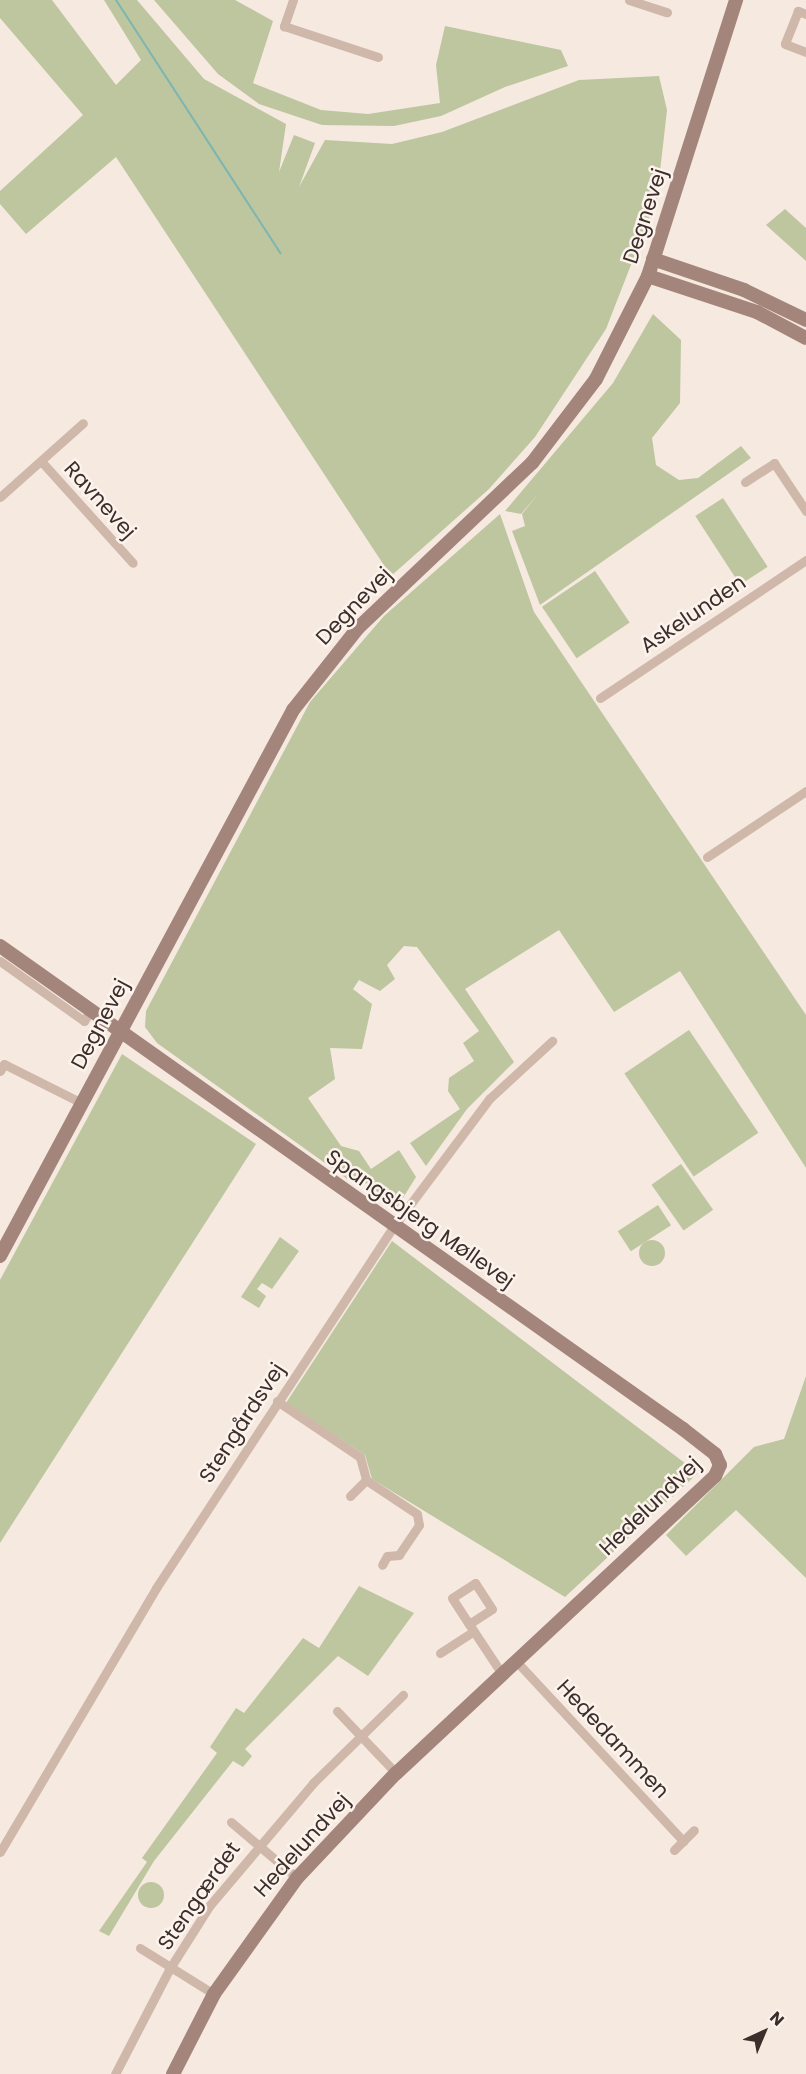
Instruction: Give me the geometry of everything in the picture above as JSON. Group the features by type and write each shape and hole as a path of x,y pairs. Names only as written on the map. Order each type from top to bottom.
{"street":[{"path":"293,0 284,26 378,57"},
{"path":"630,0 667,12"},
{"name":"Degnevej","path":"0,1256 293,710 358,628 496,501 574,413 621,335 648,276 736,0"},
{"path":"806,14 798,11 785,44 806,52"},
{"path":"653,259 744,290 806,320"},
{"path":"648,276 748,309 806,338"},
{"name":"Ravnevej","path":"0,497 83,423"},
{"name":"Ravnevej","path":"40,461 133,563"},
{"path":"745,482 774,463 806,511"},
{"name":"Askelunden","path":"600,698 806,560"},
{"path":"707,857 806,791"},
{"name":"Spangsbjerg Møllevej","path":"0,946 683,1430 715,1454 720,1465"},
{"path":"0,961 84,1021 92,1010"},
{"name":"Stengårdsvej","path":"0,1852 156,1587 394,1226 489,1099 552,1041"},
{"path":"0,1071 4,1064 82,1103"},
{"path":"277,1401 360,1457 366,1480 417,1514 419,1525 409,1540 382,1565"},
{"name":"Hedelundvej","path":"173,2074 214,1994 297,1878 396,1773 715,1476 720,1465"},
{"path":"350,1497 366,1480"},
{"path":"440,1653 472,1627 492,1609 475,1583 452,1598 472,1627 502,1674"},
{"name":"Hededammen","path":"516,1661 683,1841"},
{"name":"Stengærdet","path":"115,2074 170,1968 258,1844 403,1695"},
{"path":"337,1711 396,1773"},
{"name":"Stengærdet","path":"231,1822 297,1878"},
{"path":"674,1850 694,1830"},
{"name":"Stengærdet","path":"140,1948 214,1994"}],"green space":[{"path":"0,0 52,0 116,85 141,60 104,0 137,0 204,79 286,124 279,172 294,135 315,143 299,187 325,140 392,144 442,132 579,80 659,76 667,110 657,198 606,329 535,437 489,489 391,576 116,157 26,234 0,204 0,191 83,115 0,18"},
{"path":"154,0 235,0 273,21 253,83 321,110 368,114 440,103 436,65 445,26 561,50 568,66 505,87 441,116 394,126 322,125 259,104 218,74"},
{"path":"785,209 806,228 806,261 766,225"},
{"path":"653,314 681,340 680,403 652,438 656,465 679,480 698,478 741,446 751,458 540,605 512,531 525,526 522,514 539,493 521,514 505,511 613,383"},
{"path":"723,498 768,567 740,585 695,516"},
{"path":"500,514 534,612 806,1015 806,1168 680,971 614,1012 559,930 465,989 514,1062 467,1109 426,1166 410,1143 460,1109 448,1091 449,1078 474,1061 463,1043 479,1031 417,947 404,946 387,965 395,979 380,991 359,980 353,989 372,1004 362,1049 330,1048 335,1079 308,1098 341,1146 359,1151 371,1169 399,1150 416,1177 396,1209 369,1184 350,1181 157,1043 145,1027 146,1011 310,702 384,616"},
{"path":"595,571 630,622 577,658 542,607"},
{"path":"689,1030 758,1133 694,1176 624,1074"},
{"path":"122,1054 256,1144 0,1543 0,1280"},
{"path":"681,1164 713,1210 684,1231 652,1185"},
{"path":"658,1205 671,1225 631,1251 618,1231"},
{"path":"280,1237 299,1251 272,1289 262,1283 257,1289 266,1296 259,1308 241,1297"},
{"path":"652,1240 661,1244 665,1253 661,1262 652,1266 643,1262 639,1253 643,1244"},
{"path":"392,1241 698,1473 565,1597 372,1479 365,1455 286,1403"},
{"path":"806,1376 806,1578 736,1510 686,1556 666,1535 754,1447 784,1439"},
{"path":"359,1586 414,1613 368,1676 338,1656 245,1749 252,1756 243,1767 233,1761 154,1861 109,1936 99,1931 147,1862 142,1858 217,1753 210,1747 236,1708 244,1713 303,1638 319,1648"},
{"path":"151,1882 160,1886 164,1895 160,1904 151,1908 142,1904 138,1895 142,1886"}],"waterway":[{"path":"116,0 280,253"}]}
